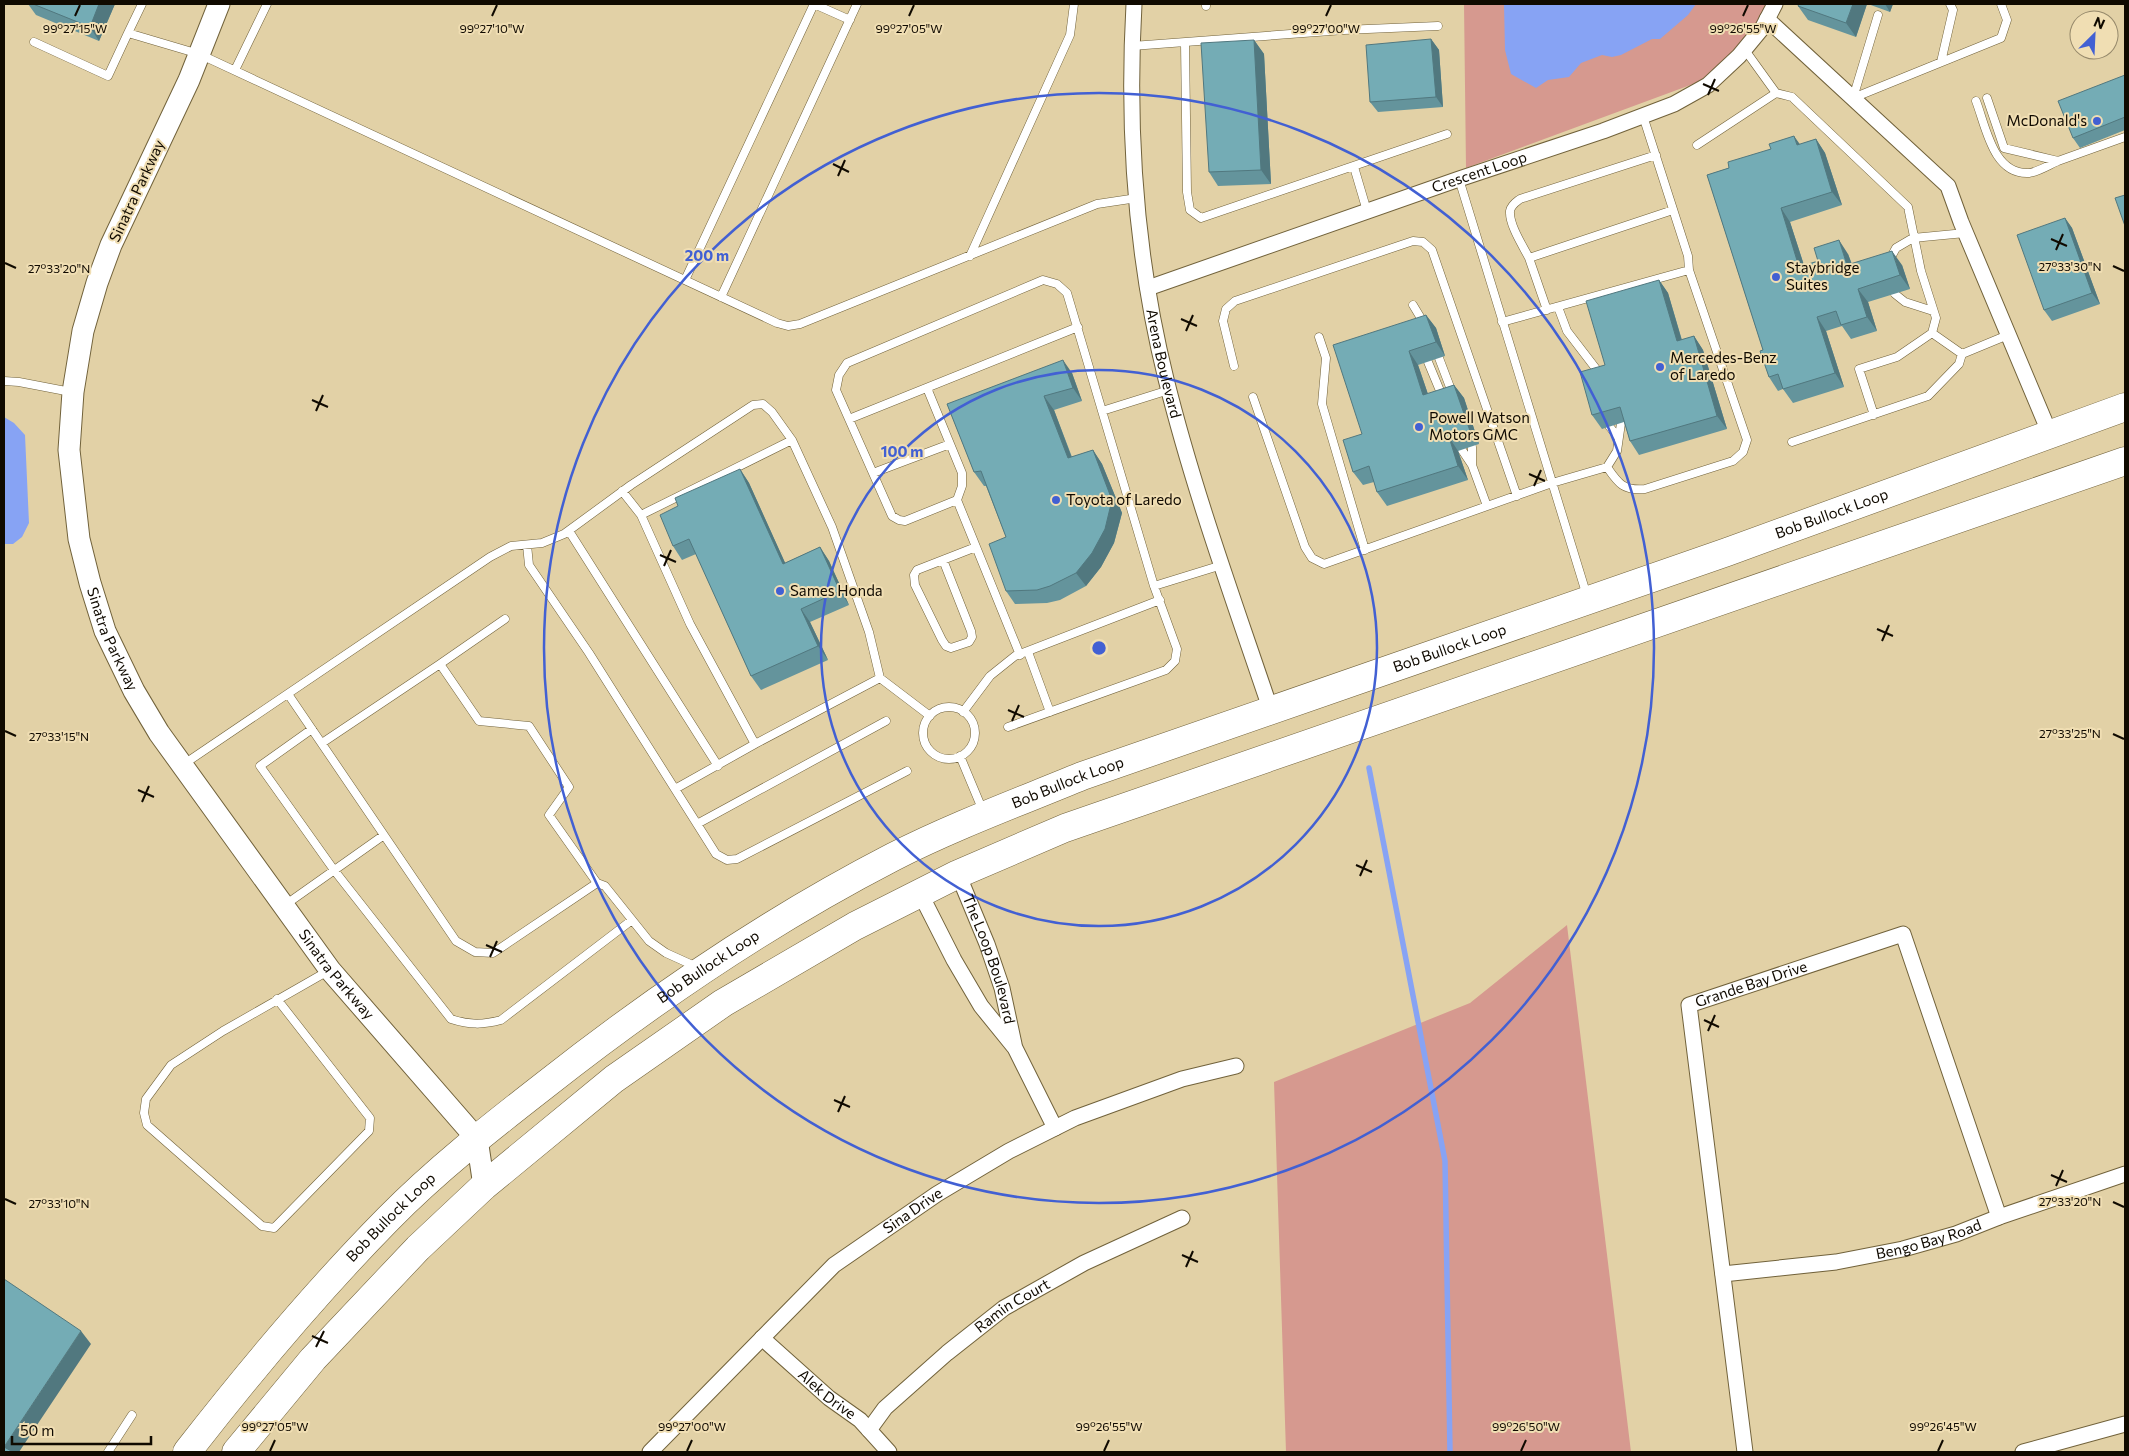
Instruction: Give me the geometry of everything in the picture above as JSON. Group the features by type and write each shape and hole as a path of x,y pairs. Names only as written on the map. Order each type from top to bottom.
{"highway":[{"name":"Bob Bullock Loop","path":"187,1452 297,1317 390,1217 477,1139 600,1042 702,969 792,913 894,857 985,815 1082,776 1727,552 2125,406"},
{"path":"236,1452 319,1352 418,1248 484,1186 614,1079 723,1003 855,926 958,874 1065,828 2125,461"}],"street":[{"name":"Sinatra Parkway","path":"219,4 188,80 112,245 83,331 73,392 70,450 72,490 79,538 90,584 105,631 134,691 182,765 330,970 477,1139"},
{"name":"Arena Boulevard","path":"1134,4 1132,46 1133,146 1148,288 1169,390 1188,459 1271,711"},
{"name":"Crescent Loop","path":"1148,288 1459,178 1603,131 1674,104 1708,85 1745,50 1775,4"},
{"path":"1767,19 1948,186 1965,233 2050,434"},
{"name":"The Loop Boulevard","path":"958,874 987,944 1002,988 1015,1048"},
{"name":"The Loop Boulevard","path":"920,893 954,960 981,1006 1015,1048 1055,1128"},
{"name":"Grande Bay Drive","path":"1745,1452 1689,1005 1903,934 1999,1217"},
{"name":"Sina Drive","path":"650,1452 834,1265 937,1194 1009,1151 1075,1118 1182,1079 1236,1066"},
{"path":"477,1139 484,1186"},
{"name":"Bengo Bay Road","path":"1723,1274 1836,1262 1903,1249 1956,1234 1999,1217 2125,1174"},
{"name":"Ramin Court","path":"869,1430 885,1408 947,1353 1004,1308 1084,1263 1182,1218"},
{"name":"Alek Drive","path":"762,1338 829,1398 860,1420 889,1452"},
{"path":"2023,1452 2125,1424"}],"lane":[{"path":"34,42 108,76 142,4"},
{"path":"234,70 267,4"},
{"path":"685,280 814,4 850,20"},
{"path":"721,297 857,4"},
{"path":"970,256 1070,35 1074,4"},
{"path":"1941,62 1953,10 1950,4"},
{"path":"1853,98 2001,38 2007,20 2001,4"},
{"path":"1853,98 1878,15"},
{"path":"1132,46 1344,30 1438,26"},
{"path":"128,33 199,54 777,324 788,326 800,324 1097,204 1138,198"},
{"path":"1185,43 1187,192 1190,210 1201,218 1447,134"},
{"path":"1745,50 1776,93 1792,97 1908,207 1913,238 1936,318 1932,333 1898,357 1859,369 1874,415"},
{"path":"1697,145 1776,93"},
{"path":"1987,98 2004,148 2058,161"},
{"path":"1976,101 1996,156 2005,167 2017,172 2031,173 2058,161 2125,137"},
{"path":"1607,467 1618,484 1633,490 1644,489 1733,461 1743,452 1747,440 1689,270 1688,256 1643,116"},
{"path":"1547,310 1529,258 1516,234 1510,212 1512,205 1520,199 1656,155"},
{"path":"1354,167 1367,211"},
{"path":"1459,178 1589,600"},
{"path":"1529,258 1673,210"},
{"path":"1885,270 1896,248 1913,238 1965,233"},
{"path":"1234,366 1223,321 1226,308 1235,301 1413,241 1422,242 1432,250 1517,496"},
{"path":"1502,322 1689,270"},
{"path":"957,500 905,521 892,516 836,390 839,375 847,363 1043,280 1058,284 1068,293 1154,586 1177,649 1175,661 1166,670 1008,727"},
{"path":"1895,294 1905,302 1933,311"},
{"path":"1413,305 1429,331"},
{"path":"1558,307 1567,331 1607,381"},
{"path":"1417,314 1418,328"},
{"path":"849,419 1078,327"},
{"path":"1932,333 1962,354"},
{"path":"1792,442 1928,396 1959,364 1962,354 2008,334"},
{"path":"1319,337 1326,358 1322,404 1365,550"},
{"path":"1439,358 1456,401"},
{"path":"1428,362 1445,405"},
{"path":"1593,365 1595,384"},
{"path":"4,381 73,392"},
{"path":"927,388 962,472 962,486 957,500 1020,655"},
{"path":"1102,411 1169,390"},
{"path":"1253,397 1305,547 1312,558 1324,564 1552,483 1607,467 1617,451 1621,423"},
{"path":"182,765 490,557 511,546 542,543 569,531 622,491 753,404 763,404 768,408 792,440 832,527 869,632 880,678 930,716"},
{"path":"1609,426 1618,437"},
{"path":"642,515 792,440"},
{"path":"873,473 950,444"},
{"path":"1472,447 1472,465"},
{"path":"1462,450 1472,465 1487,506"},
{"path":"622,491 642,515 690,624 755,744"},
{"path":"569,531 718,766"},
{"path":"527,545 529,565 589,653 716,854 727,860 737,859 907,771"},
{"path":"943,560 971,630 972,637 969,642 951,648 946,646 942,640 915,585 914,575 917,570 976,547"},
{"path":"1154,586 1222,565"},
{"path":"963,712 990,676 1020,655 1160,600"},
{"path":"322,743 505,619"},
{"path":"1028,652 1050,712"},
{"path":"440,664 479,721 529,726 569,787 549,815 597,882 605,886 649,941 666,953 702,969"},
{"path":"675,790 755,744 880,678"},
{"path":"288,694 456,941 475,952 493,953 597,882"},
{"path":"952,707 963,712 972,722 974,738 966,752 960,756 944,758 930,750 923,734 924,726 930,716 943,708 952,707"},
{"path":"697,824 886,721"},
{"path":"312,728 260,766 334,870 451,1019 464,1024 484,1025 501,1020 632,920"},
{"path":"960,756 985,815"},
{"path":"283,906 384,835"},
{"path":"277,999 370,1118 369,1131 274,1228 262,1226 147,1125 144,1113 146,1098 171,1065 277,999 330,970"},
{"path":"108,1452 132,1415"}],"shaded area":[{"path":"1464,4 1768,4 1756,27 1704,80 1466,168"},
{"path":"1567,925 1631,1452 1286,1452 1274,1082 1470,1003"}],"water":[{"path":"1504,4 1696,4 1688,15 1660,39 1652,39 1621,55 1612,57 1602,55 1581,63 1569,77 1548,80 1536,88 1511,74 1505,50"},
{"path":"4,417 14,423 25,435 29,523 22,537 13,544 4,544"}],"building":[{"path":"33,4 99,4 90,27"},
{"path":"1799,4 1853,4 1846,23 1798,6"},
{"path":"1431,39 1436,97 1370,102 1366,45"},
{"path":"1254,40 1261,170 1209,172 1201,43"},
{"name":"McDonald's","path":"2125,75 2125,117 2073,138 2058,101"},
{"name":"Staybridge Suites","path":"1794,136 1797,145 1816,139 1832,192 1781,208 1799,267 1818,261 1814,248 1839,240 1847,265 1892,251 1900,275 1858,289 1867,317 1841,325 1836,311 1817,317 1835,373 1783,389 1778,374 1769,377 1760,351 1763,350 1707,175 1729,168 1728,162 1771,149 1769,144"},
{"path":"2125,195 2125,226 2115,198"},
{"path":"2065,218 2092,293 2044,310 2017,235"},
{"name":"Mercedes-Benz of Laredo","path":"1659,280 1677,341 1694,336 1717,416 1630,441 1620,407 1592,415 1580,372 1605,365 1586,301"},
{"name":"Powell Watson Motors GMC","path":"1426,315 1436,342 1409,351 1423,395 1454,385 1470,431 1449,437 1458,466 1377,492 1369,466 1353,472 1343,440 1362,434 1333,345"},
{"name":"Toyota of Laredo","path":"1063,360 1073,388 1044,396 1068,458 1093,450 1112,500 1105,529 1092,553 1076,573 1050,586 1037,590 1006,591 989,544 1006,537 981,471 974,472 947,404"},
{"name":"Sames Honda","path":"740,469 783,564 820,547 840,591 801,609 818,646 751,676 689,539 673,546 660,515 678,506 675,498"},
{"path":"4,1279 81,1331 4,1447"},
{"path":"4,1447 13,1452 4,1452"}],"waterway":[{"path":"1369,768 1445,1161 1450,1452"}],"place":[{"name":"McDonald's","path":"2097,121"},
{"name":"Staybridge Suites","path":"1776,277"},
{"name":"Mercedes-Benz of Laredo","path":"1660,367"},
{"name":"Powell Watson Motors GMC","path":"1419,427"},
{"name":"Toyota of Laredo","path":"1056,500"},
{"name":"Sames Honda","path":"780,591"}]}
